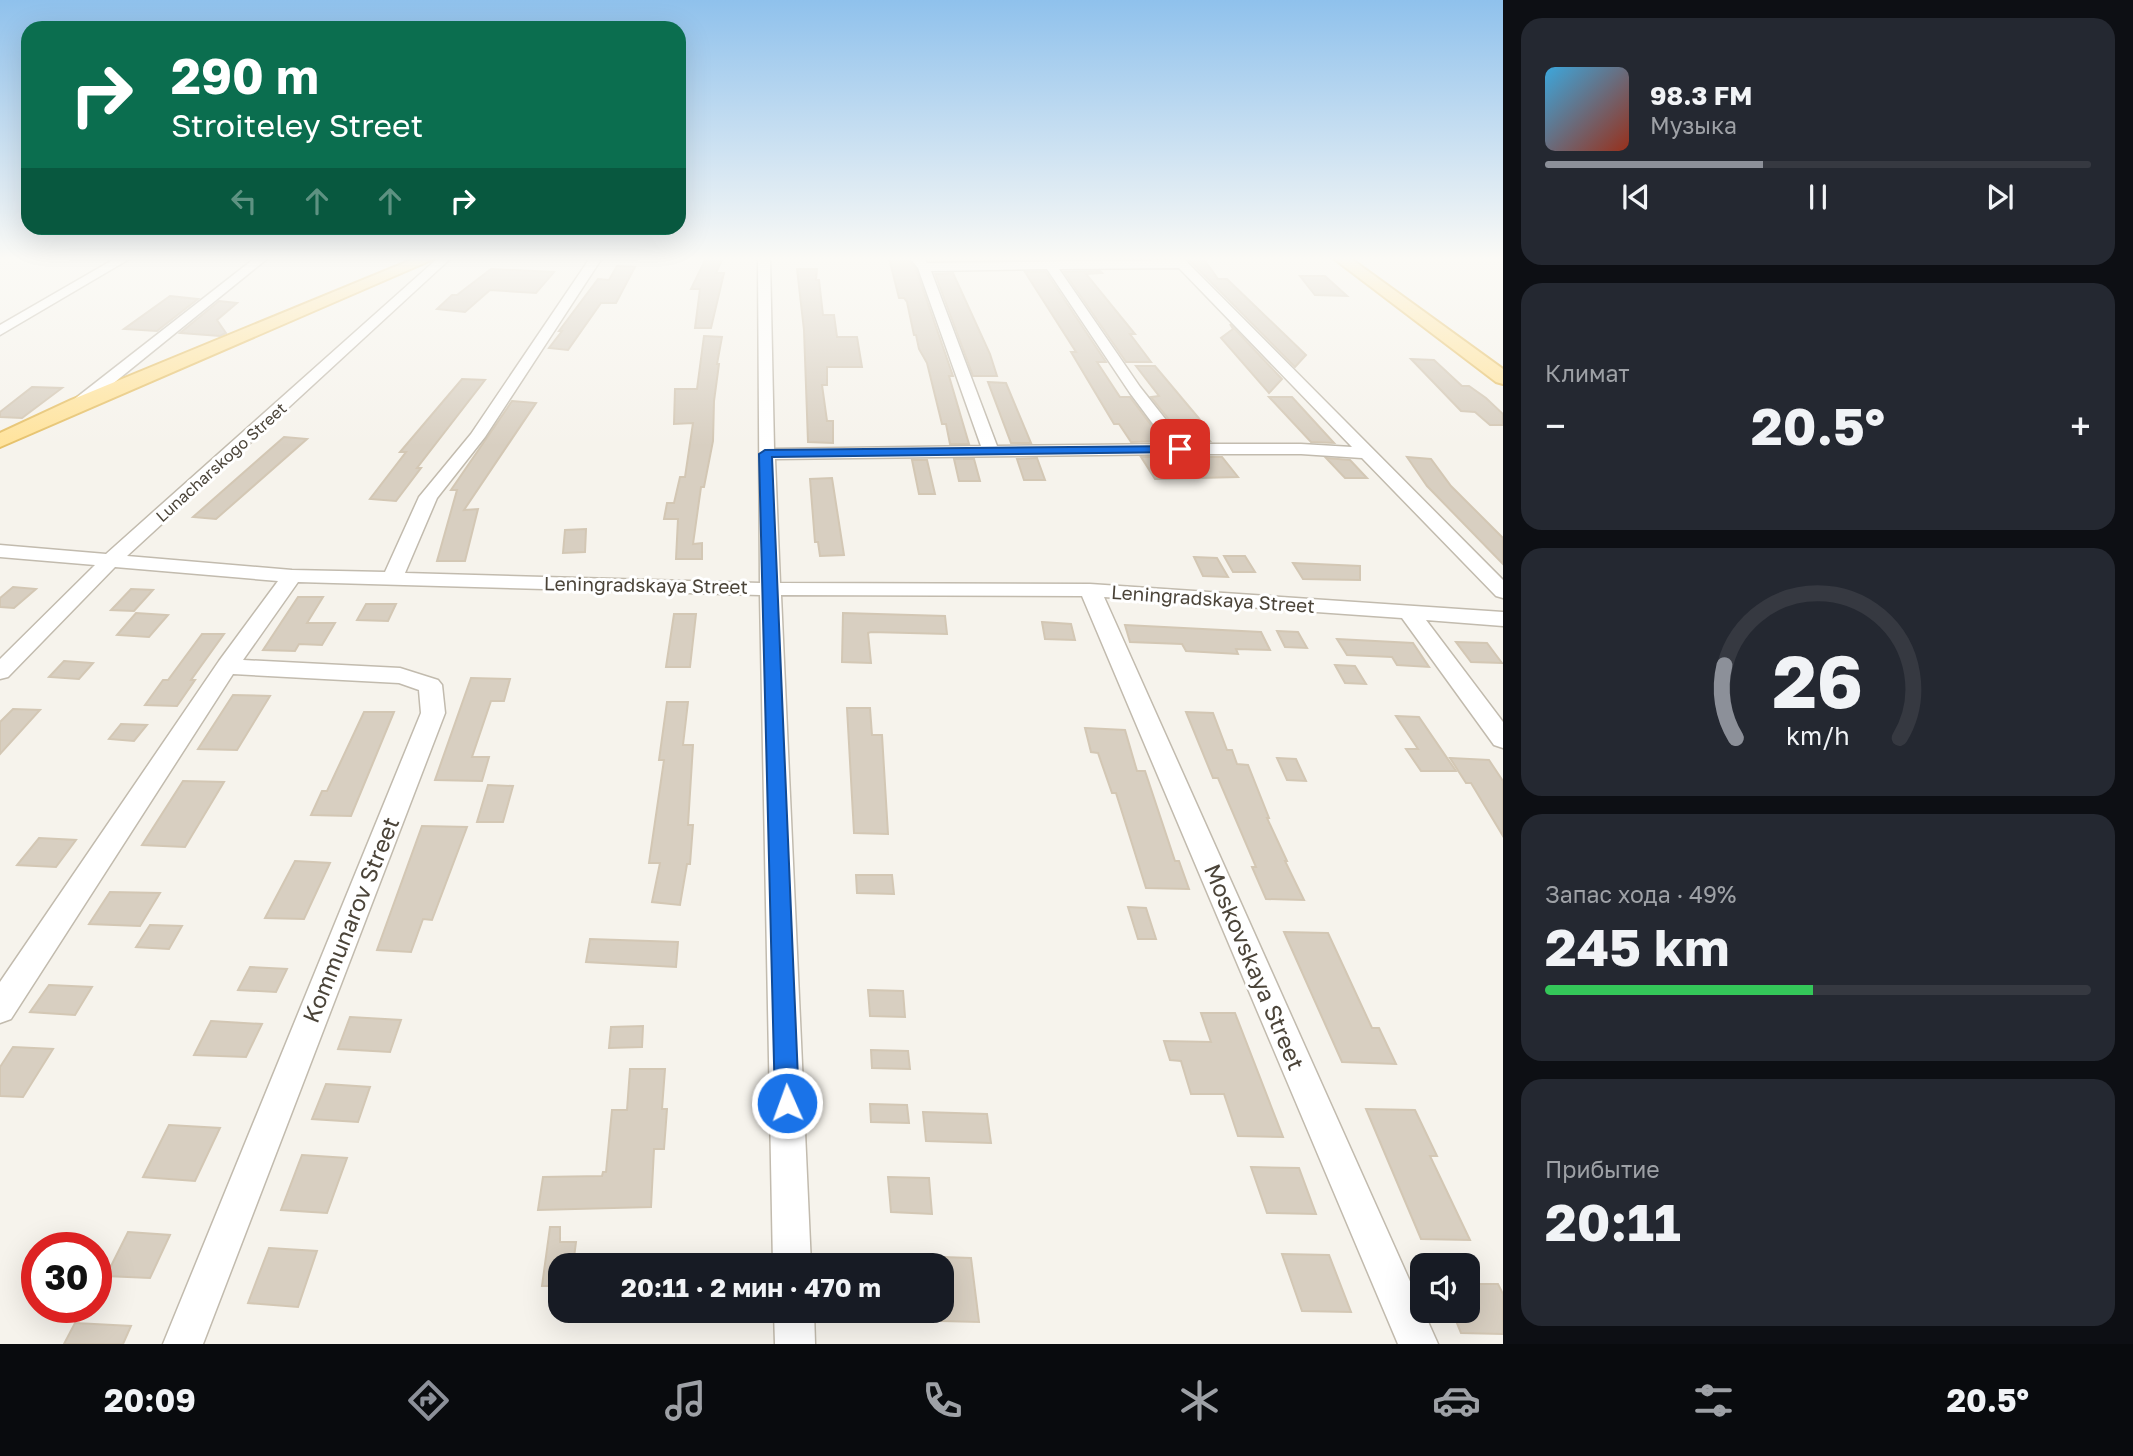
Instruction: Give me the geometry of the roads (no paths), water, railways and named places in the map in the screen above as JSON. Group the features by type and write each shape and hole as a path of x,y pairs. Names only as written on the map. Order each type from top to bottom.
{"main road":[{"path":"0,441 78,404 278,321"},
{"path":"1426,321 1503,377"}],"street":[{"path":"0,331 18,321"},
{"path":"78,404 183,321"},
{"name":"Lunacharskogo Street","path":"0,672 109,562 376,321"},
{"path":"392,580 428,497 477,437 554,321"},
{"path":"764,321 765,454 792,1253"},
{"path":"942,321 991,452"},
{"path":"1088,321 1135,390 1180,449"},
{"path":"1237,321 1503,592"},
{"path":"765,454 1180,449 1301,449 1367,453"},
{"name":"Leningradskaya Street","path":"0,551 292,576 770,589 1090,590 1503,619"},
{"path":"0,1009 227,666 292,576"},
{"name":"Moskovskaya Street","path":"1090,590 1418,1344"},
{"path":"1410,614 1503,739"},
{"name":"Kommunarov Street","path":"183,1344 433,713 430,685 401,676 227,666"},
{"path":"794,1323 795,1344"}]}
